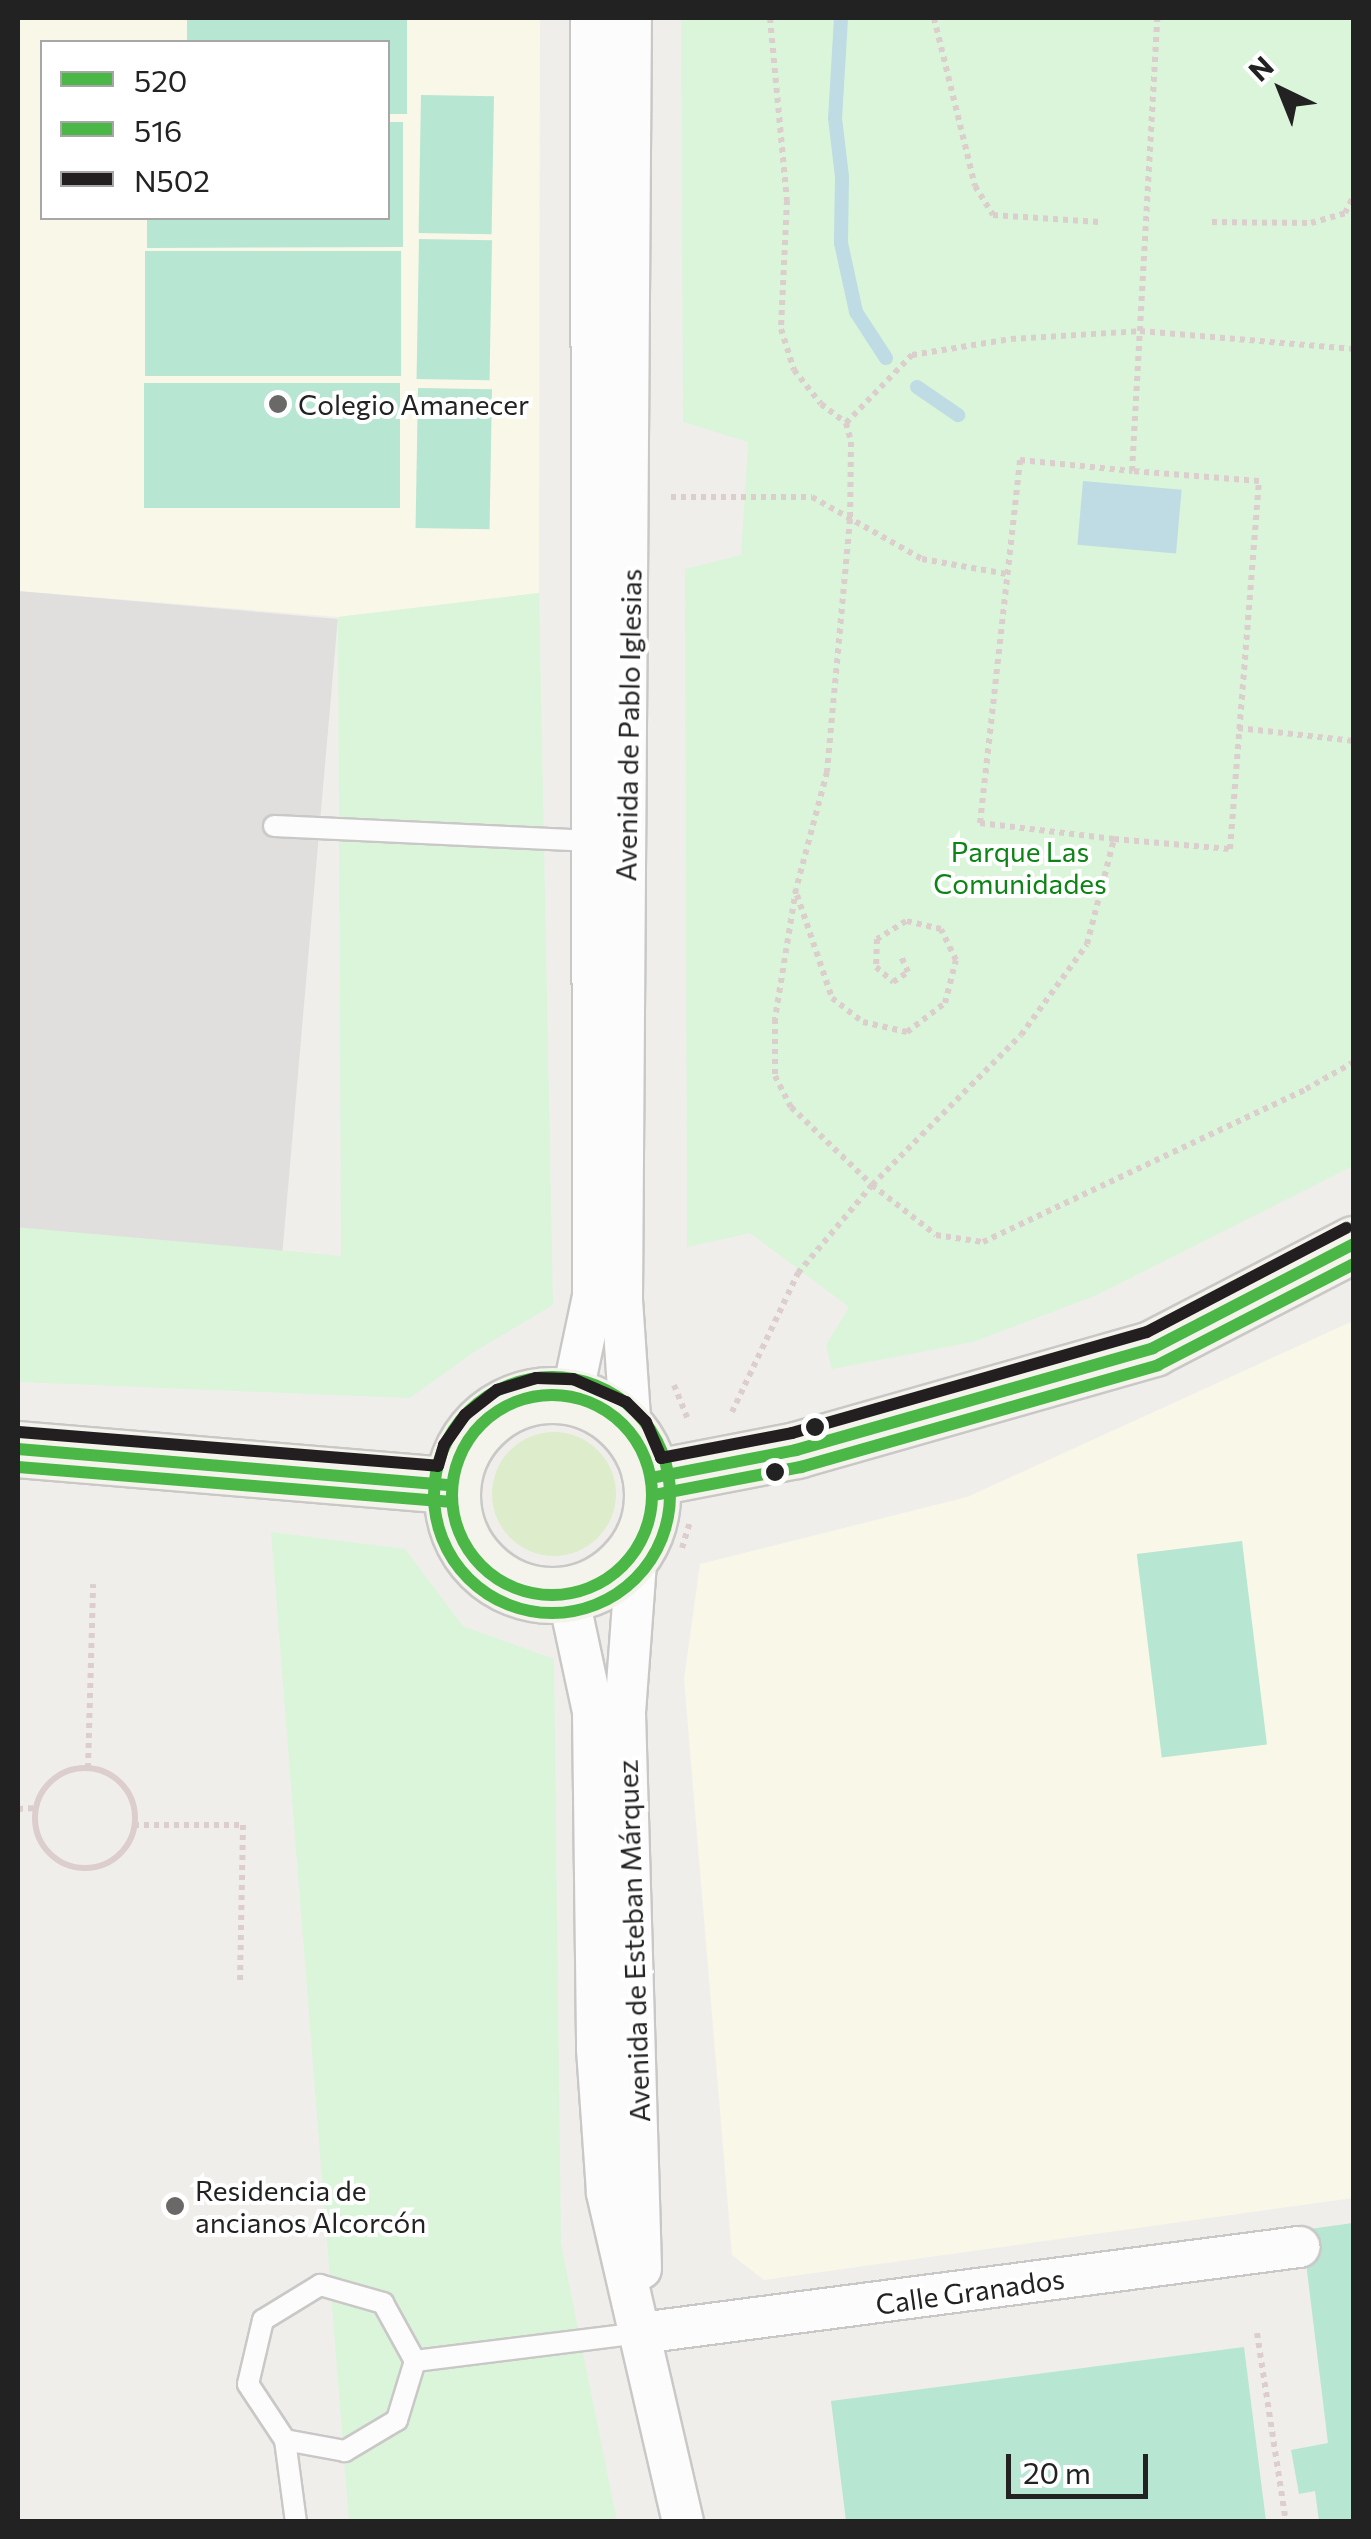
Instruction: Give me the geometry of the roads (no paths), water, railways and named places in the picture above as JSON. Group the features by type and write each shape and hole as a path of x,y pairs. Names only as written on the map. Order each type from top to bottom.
{"street":[{"name":"Avenida de Pablo Iglesias","path":"572,1396 594,1296 590,18"},
{"name":"Avenida de Pablo Iglesias","path":"631,18 622,1299 641,1455"},
{"path":"641,1455 706,1468 796,1450 1153,1348 1354,1244"},
{"path":"539,1394 572,1396 614,1415 641,1455 648,1527 637,1549 618,1570 595,1586 568,1594 522,1590 482,1568 464,1544 453,1516 451,1485 460,1452 479,1424 506,1404 539,1394"},
{"path":"18,1449 451,1485"},
{"name":"Avenida de Esteban Márquez","path":"637,1549 626,1713 642,2333"},
{"name":"Avenida de Esteban Márquez","path":"568,1594 593,1712 597,2049 607,2193 683,2522"},
{"name":"Calle Granados","path":"642,2333 1299,2247"}],"lane":[{"path":"274,826 592,841"},
{"path":"285,2440 345,2451 397,2420 415,2362 383,2303 320,2285 263,2320 248,2384 285,2440 296,2522"},
{"path":"415,2362 642,2333"}],"water":[{"path":"1083,481 1182,490 1176,553 1077,545"}],"waterway":[{"path":"841,18 835,118 842,177 841,243 856,312 886,358"},
{"path":"917,387 958,415"}],"place":[{"name":"Colegio Amanecer","path":"278,404"},
{"name":"Residencia de ancianos Alcorcón","path":"175,2206"}],"park label":[{"name":"Parque Las Comunidades","path":"1020,867"}]}
